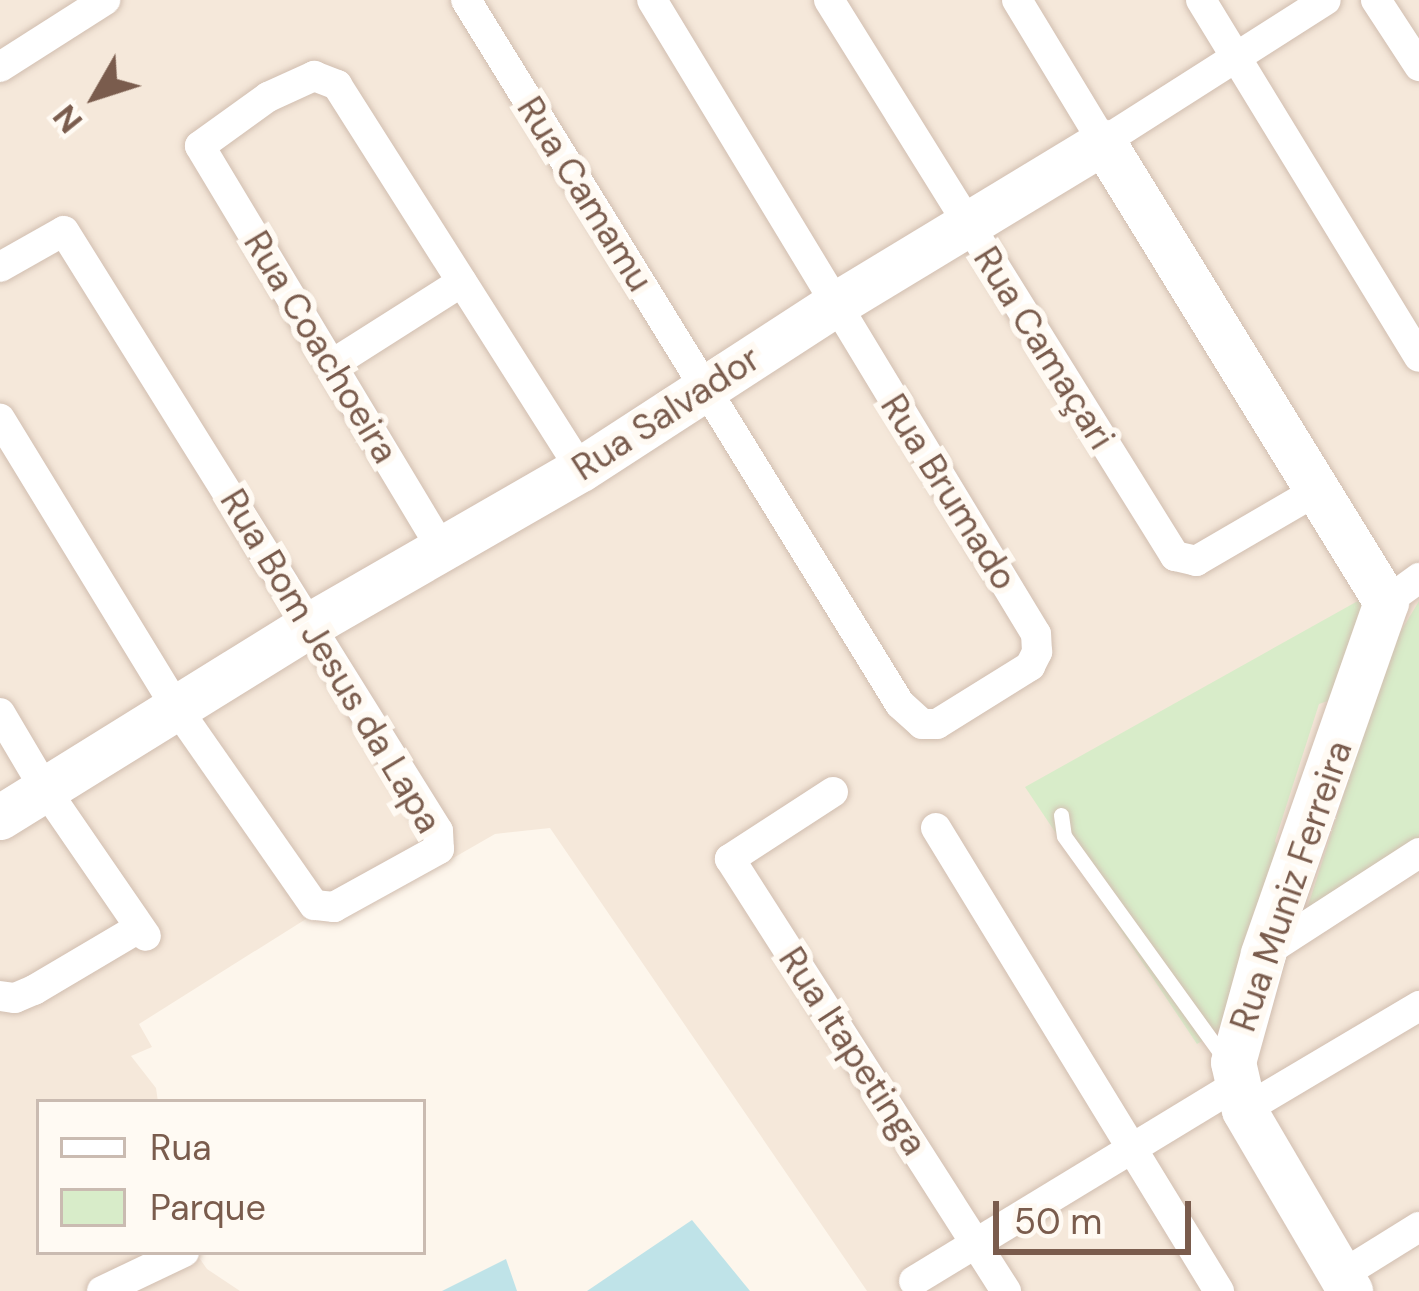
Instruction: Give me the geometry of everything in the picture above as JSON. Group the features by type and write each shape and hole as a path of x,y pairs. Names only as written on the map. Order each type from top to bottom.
{"street":[{"path":"0,67 105,0"},
{"name":"Rua Camamu","path":"466,0 706,386"},
{"path":"652,0 834,305"},
{"name":"Rua Camaçari","path":"829,0 1175,556 1196,561 1318,490"},
{"path":"1017,0 1103,142"},
{"path":"1201,0 1419,357"},
{"name":"Rua Salvador","path":"0,817 311,624 581,469 834,305 1326,0"},
{"path":"1376,0 1419,66"},
{"name":"Rua Coachoeira","path":"442,549 200,146 300,80 314,76 337,85 462,282"},
{"name":"Rua Muniz Ferreira","path":"1103,142 1318,490 1402,590 1263,954 1238,1037 1238,1090"},
{"name":"Rua Bom Jesus da Lapa","path":"0,266 64,231 438,831 439,848 347,901 320,908 176,706 0,419"},
{"path":"331,365 462,282 581,469"},
{"name":"Rua Brumado","path":"706,386 900,704 922,724 949,718 1016,677 1036,659 1038,645 1029,619 834,305"},
{"path":"0,713 142,932 34,990 0,996"},
{"name":"Rua Itapetinga","path":"833,792 730,860 1006,1291"},
{"path":"936,828 1219,1291"},
{"path":"1263,954 1419,853"},
{"path":"914,1281 1238,1090 1419,1006"},
{"path":"1238,1090 1345,1284 1419,1227"},
{"path":"102,1291 178,1255"}],"lane":[{"path":"1061,815 1064,836 1238,1090"}],"shaded area":[{"path":"0,0 1419,0 1419,1291 867,1291 550,828 495,834 441,865 398,861 139,1024 152,1047 131,1056 156,1088 158,1099 36,1099 36,1255 197,1255 207,1269 240,1291 0,1291"}],"green space":[{"path":"1365,597 1342,696 1319,704 1275,841 1284,860 1225,1028 1197,1044 1025,787"},
{"path":"1419,601 1419,841 1306,912 1391,648"}],"water":[{"path":"692,1220 750,1291 587,1291"},
{"path":"506,1259 517,1291 442,1291"}]}
